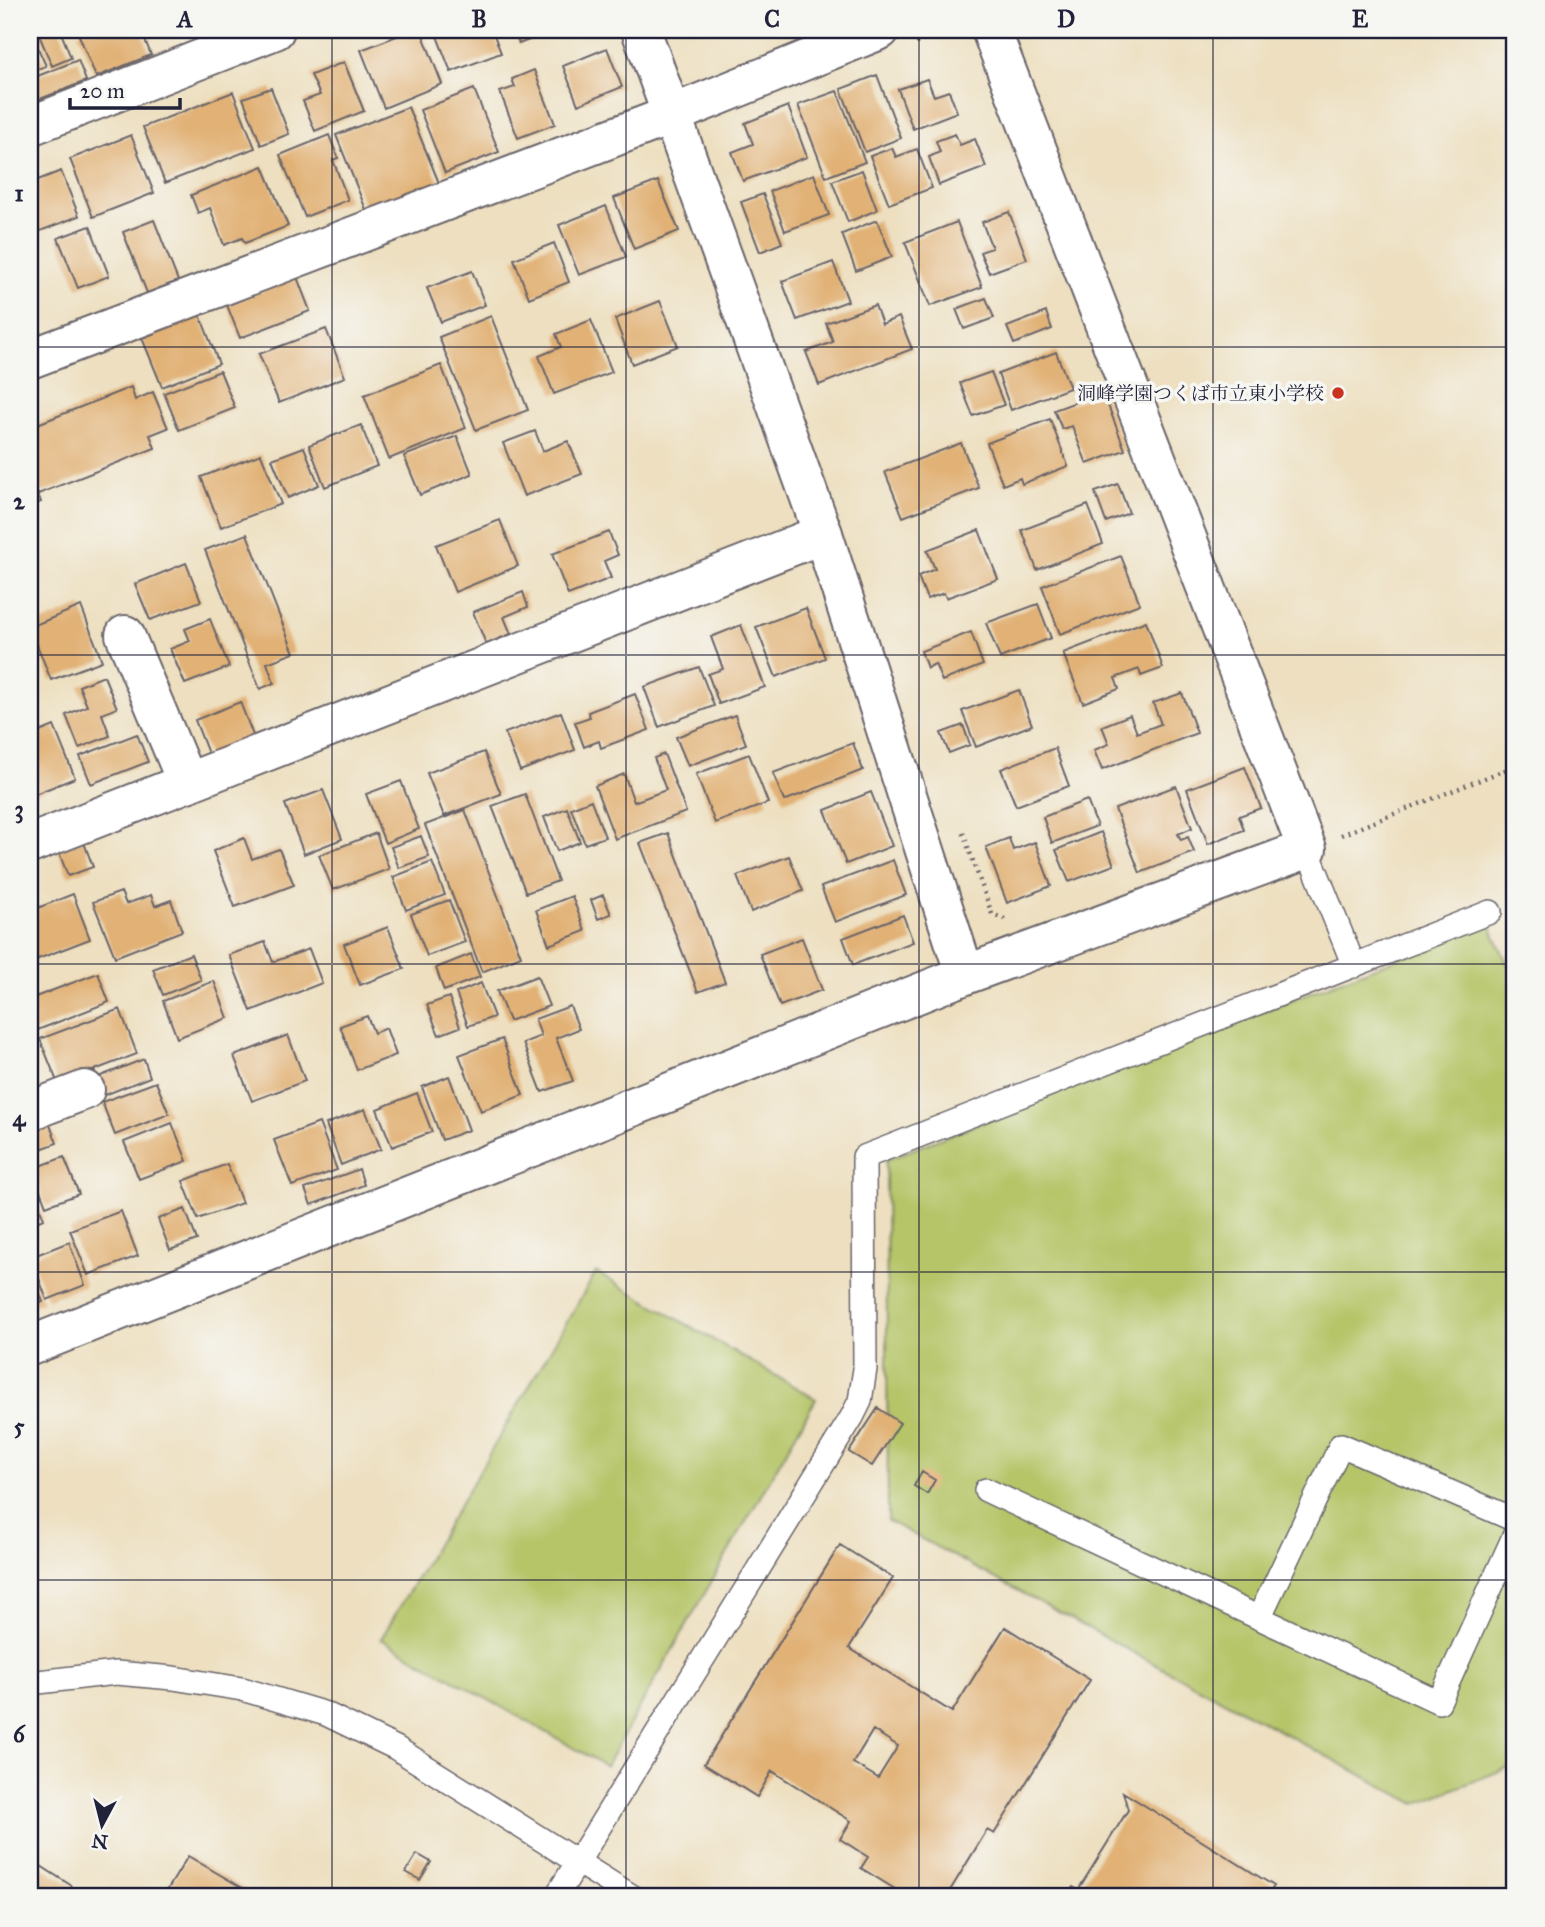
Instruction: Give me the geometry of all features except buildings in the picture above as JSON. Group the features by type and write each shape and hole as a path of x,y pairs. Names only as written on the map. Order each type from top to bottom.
{"street":[{"path":"30,127 275,30"},
{"path":"640,30 823,534 965,975"},
{"path":"30,1346 965,975 1307,849 991,30"},
{"path":"30,359 670,114 895,38"},
{"path":"30,844 823,534"},
{"path":"125,635 187,783"},
{"path":"30,1111 85,1090"}],"lane":[{"path":"1307,849 1354,966"},
{"path":"556,1897 860,1401 865,1369 864,1157 1490,912"},
{"path":"1259,1618 1341,1445 1515,1520"},
{"path":"986,1490 1439,1702 1515,1534"},
{"path":"30,1683 116,1673 173,1678 242,1689 327,1714 396,1748 633,1897"}],"path":[{"path":"895,38 948,30"},
{"path":"1307,849 1515,766"},
{"path":"959,823 992,914 1016,923"}],"green space":[{"path":"1489,922 1515,981 1515,1765 1416,1804 888,1521 886,1160"},
{"path":"596,1272 816,1399 606,1766 381,1639"}],"place":[{"name":"洞峰学園つくば市立東小学校","path":"1338,393"}]}
